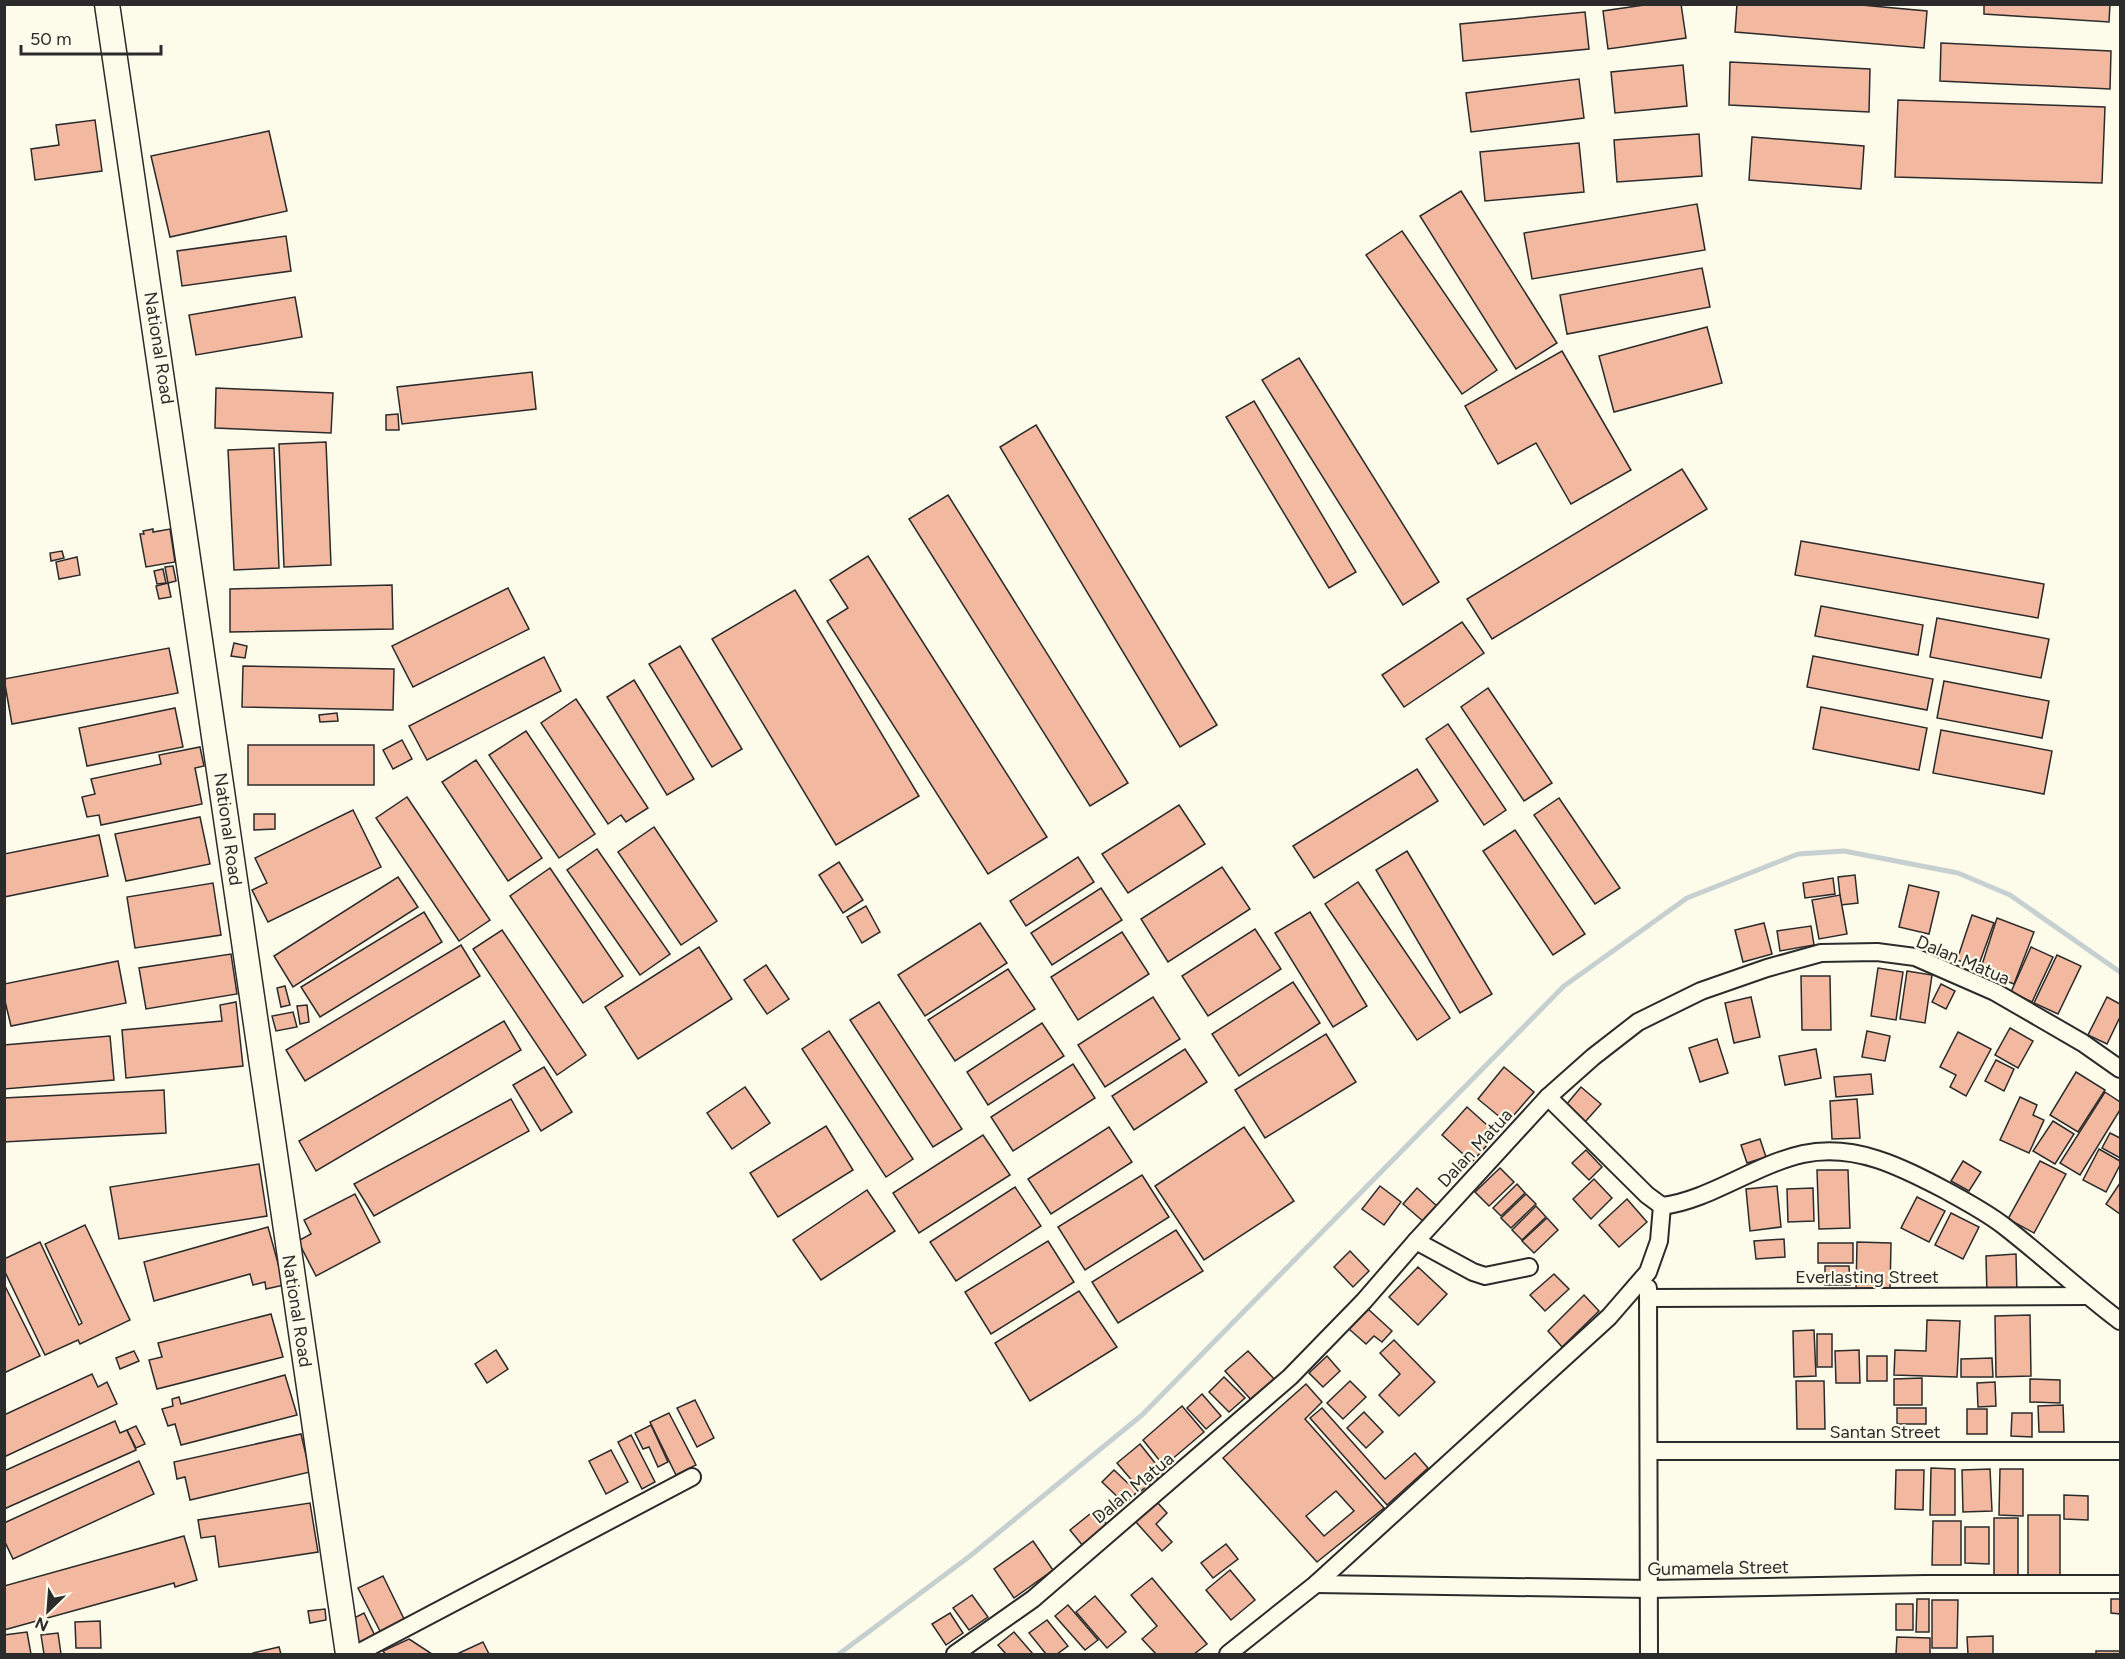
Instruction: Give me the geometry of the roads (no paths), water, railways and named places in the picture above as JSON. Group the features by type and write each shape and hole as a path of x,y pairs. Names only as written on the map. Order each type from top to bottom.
{"main road":[{"name":"National Road","path":"107,4 348,1654"}],"street":[{"name":"Dalan Matua","path":"955,1654 1033,1599 1290,1377 1364,1301 1548,1097 1593,1057 1638,1022 1701,992 1767,968 1821,953 1877,952 1915,957 1995,992 2084,1043 2121,1069"},
{"path":"1548,1097 1647,1196 1662,1206 1683,1203 1769,1165 1804,1154 1841,1152 1868,1156 1908,1171 1965,1200 2002,1224 2087,1296 2121,1321"},
{"path":"1649,1654 1648,1272 1659,1241 1662,1206"},
{"path":"1416,1241 1473,1272 1485,1276 1529,1268"},
{"path":"1228,1654 1316,1584 1609,1317 1648,1272"},
{"name":"Everlasting Street","path":"1648,1298 2087,1296"},
{"name":"Santan Street","path":"1650,1451 2121,1451"},
{"path":"356,1654 692,1478"},
{"name":"Gumamela Street","path":"1316,1584 1649,1589 1925,1584 2121,1584"}],"waterway":[{"path":"839,1654 970,1556 1142,1415 1564,986 1687,898 1798,854 1844,851 1958,873 2010,895 2120,972"}]}
